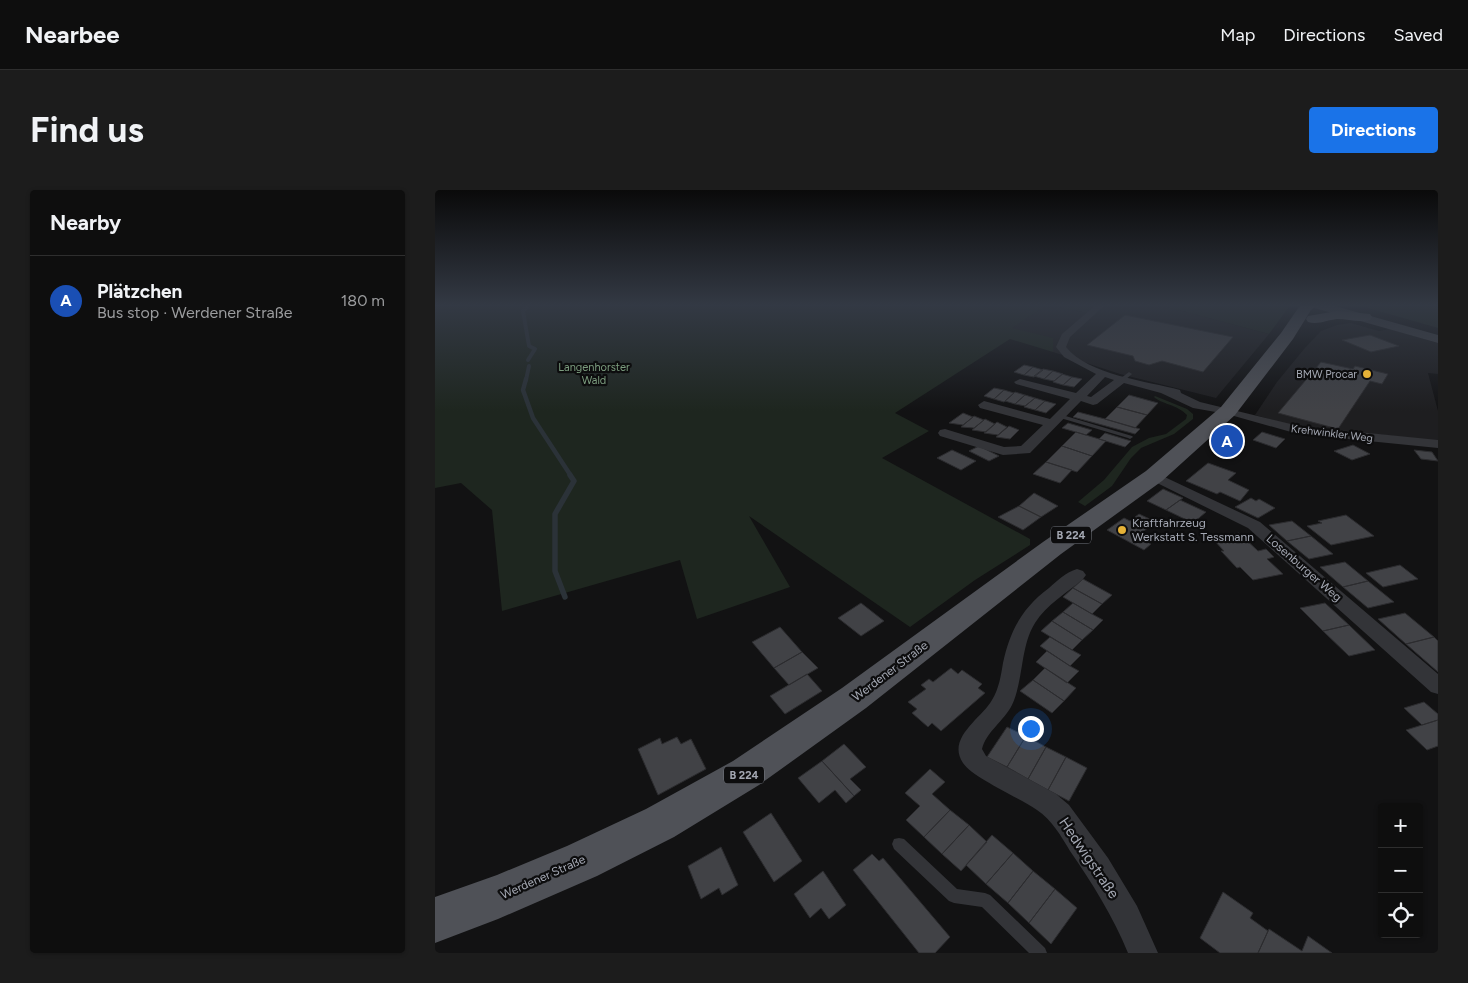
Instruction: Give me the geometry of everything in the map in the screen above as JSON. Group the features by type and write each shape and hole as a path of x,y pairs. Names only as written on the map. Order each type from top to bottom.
{"main road":[{"name":"Werdener Straße","path":"435,920 498,897 582,861 660,823 746,774 854,698 1052,548 1154,476 1228,411 1284,340"}],"street":[{"name":"Krehwinkler Weg","path":"1064,340 1061,347 1069,358 1103,373 1126,376 1165,390 1197,405 1228,411 1298,430 1438,444"},
{"path":"945,433 1003,451 1025,450 1103,373"},
{"path":"1020,382 1093,401 1126,376"},
{"path":"984,405 1055,419"},
{"name":"Losenburger Weg","path":"1154,476 1254,524 1438,686"},
{"name":"Hedwigstraße","path":"1077,575 1033,612 1027,620 1017,644 1005,699 999,710 975,735 969,748 970,754 977,763 1047,802 1060,813 1098,868 1127,916 1143,953"}],"lane":[{"path":"1055,419 1130,437"},
{"path":"899,844 954,896 985,900 1040,953"}],"shaded area":[{"path":"1037,340 1264,340 1216,398 1120,374 1053,352 1052,346"},
{"path":"1313,340 1426,340 1438,343 1438,374 1428,373 1438,411 1438,441 1286,424 1255,415 1277,382"}],"green space":[{"name":"Langenhorster Wald","path":"435,340 1009,340 895,413 929,431 882,458 1030,539 1030,545 975,580 910,627 749,516 790,587 697,619 680,560 502,611 492,510 461,483 435,488"},
{"path":"1012,340 1053,340 1053,352"},
{"path":"1155,396 1187,409 1193,414 1193,419 1174,434 1141,448 1131,458 1112,486 1085,506 1078,502 1104,480 1132,447 1149,438 1166,434 1186,419 1187,415 1183,411 1157,399"}],"building":[{"path":"1094,340 1231,340 1203,372 1162,361 1149,365 1135,361 1133,356 1087,345"},
{"path":"1342,340 1382,340 1399,346 1371,352"},
{"path":"1321,362 1353,369 1355,366 1388,374 1382,384 1370,381 1338,429 1278,413"},
{"path":"1024,365 1033,367 1024,375 1014,372"},
{"path":"1033,367 1043,370 1034,377 1024,375"},
{"path":"1043,369 1053,371 1044,379 1034,376"},
{"path":"1053,371 1063,374 1054,381 1044,379"},
{"path":"1062,374 1072,377 1063,385 1053,382"},
{"path":"1072,377 1082,379 1074,387 1063,385"},
{"path":"994,388 1004,390 994,399 984,396"},
{"path":"1004,390 1014,393 1004,402 994,399"},
{"path":"1015,392 1025,395 1015,404 1005,401"},
{"path":"1025,395 1035,398 1025,406 1015,404"},
{"path":"1129,395 1158,403 1147,415 1117,407"},
{"path":"1035,398 1045,401 1035,410 1024,407"},
{"path":"1045,401 1056,404 1046,413 1035,410"},
{"path":"1117,407 1147,415 1135,428 1105,419"},
{"path":"1078,412 1140,429 1135,434 1073,417"},
{"path":"963,413 973,417 963,425 949,423"},
{"path":"974,416 984,420 974,428 961,427"},
{"path":"985,419 995,424 986,432 972,430"},
{"path":"997,422 1007,427 998,435 984,433"},
{"path":"1068,423 1092,430 1086,435 1062,428"},
{"path":"1009,426 1019,430 1010,439 996,437"},
{"path":"1076,432 1106,441 1092,456 1062,446"},
{"path":"1262,432 1285,439 1276,448 1253,440"},
{"path":"1105,433 1131,441 1125,447 1099,439"},
{"path":"1353,445 1370,454 1352,460 1334,451"},
{"path":"979,446 999,456 989,461 969,451"},
{"path":"1062,446 1092,456 1077,472 1046,462"},
{"path":"952,450 976,461 961,470 937,458"},
{"path":"1414,450 1432,452 1438,461 1421,459"},
{"path":"1046,462 1072,470 1060,483 1033,474"},
{"path":"1208,463 1236,473 1228,480 1249,490 1240,501 1186,481"},
{"path":"1163,489 1183,498 1166,510 1147,501"},
{"path":"1034,493 1058,506 1041,517 1019,506"},
{"path":"1251,498 1256,501 1259,499 1275,508 1258,518 1235,507"},
{"path":"1180,500 1206,512 1193,523 1166,510"},
{"path":"1019,506 1041,517 1023,530 998,517"},
{"path":"1139,514 1156,522 1137,536 1151,544 1144,550 1107,530 1124,518 1130,521"},
{"path":"1346,515 1374,536 1331,545 1307,526 1322,523 1318,521"},
{"path":"1292,521 1311,536 1287,541 1269,525"},
{"path":"1239,533 1258,551 1266,549 1274,557 1267,559 1283,574 1253,580 1240,567 1237,568 1212,538"},
{"path":"1311,536 1333,554 1309,559 1287,541"},
{"path":"1345,562 1368,581 1343,587 1320,567"},
{"path":"1400,565 1418,579 1383,587 1366,573"},
{"path":"1083,579 1112,595 1102,604 1073,588"},
{"path":"1368,581 1394,602 1368,608 1343,587"},
{"path":"1073,588 1102,604 1092,614 1063,597"},
{"path":"861,603 884,621 861,636 838,618"},
{"path":"1073,603 1103,620 1093,630 1063,612"},
{"path":"1325,603 1349,625 1323,631 1300,608"},
{"path":"1063,612 1093,630 1082,640 1052,621"},
{"path":"1405,613 1434,637 1406,644 1378,619"},
{"path":"1052,621 1082,640 1072,650 1041,631"},
{"path":"1349,625 1375,650 1349,656 1323,631"},
{"path":"780,627 802,652 774,668 752,642"},
{"path":"1050,637 1081,655 1070,666 1040,646"},
{"path":"1434,637 1438,641 1438,672 1406,644"},
{"path":"1047,651 1079,671 1067,683 1036,662"},
{"path":"802,652 818,668 789,685 774,668"},
{"path":"951,668 958,674 962,670 982,684 978,688 985,693 941,731 932,723 928,727 912,713 917,709 908,702 926,689 921,685 929,679 933,682"},
{"path":"1045,668 1076,688 1064,701 1033,680"},
{"path":"807,674 822,691 785,714 770,696"},
{"path":"1033,680 1064,701 1052,713 1020,691"},
{"path":"1424,702 1438,714 1438,720 1422,725 1404,708"},
{"path":"1438,720 1438,746 1427,750 1406,730"},
{"path":"1007,727 1026,736 1007,767 987,757"},
{"path":"1026,736 1046,747 1028,779 1007,767"},
{"path":"677,737 681,744 691,739 706,769 658,795 638,749 660,738 662,744"},
{"path":"844,744 866,767 850,779 861,790 854,796 822,761"},
{"path":"1046,747 1066,757 1048,790 1028,779"},
{"path":"1066,757 1087,768 1069,801 1048,790"},
{"path":"822,761 854,796 846,803 835,790 819,803 798,778"},
{"path":"930,769 945,782 932,794 950,810 924,837 906,820 920,806 905,793"},
{"path":"950,810 969,825 942,854 924,837"},
{"path":"771,813 802,861 774,882 743,832"},
{"path":"969,825 987,842 961,871 942,854"},
{"path":"992,835 1013,853 986,884 966,865"},
{"path":"721,847 738,885 722,895 719,888 701,899 688,866"},
{"path":"1013,853 1033,871 1008,903 986,884"},
{"path":"872,854 879,861 883,858 950,937 935,953 919,953 853,870"},
{"path":"823,871 846,905 829,919 821,908 810,918 794,894"},
{"path":"1033,871 1055,889 1029,923 1008,903"},
{"path":"1055,889 1077,908 1051,944 1029,923"},
{"path":"1223,892 1253,913 1250,918 1268,931 1258,953 1220,953 1200,938"},
{"path":"1269,929 1302,951 1308,936 1332,953 1258,953"}],"waterway":[{"path":"528,340 529,346 535,349 528,360"},
{"path":"526,380 529,366"},
{"path":"526,379 523,390 533,418 571,476"},
{"path":"565,597 555,571 555,514 574,481 570,475"}],"place":[{"name":"BMW Procar","path":"1367,374"},
{"name":"Plätzchen","path":"1227,441"},
{"name":"Kraftfahrzeug Werkstatt S. Tessmann","path":"1122,530"}]}
